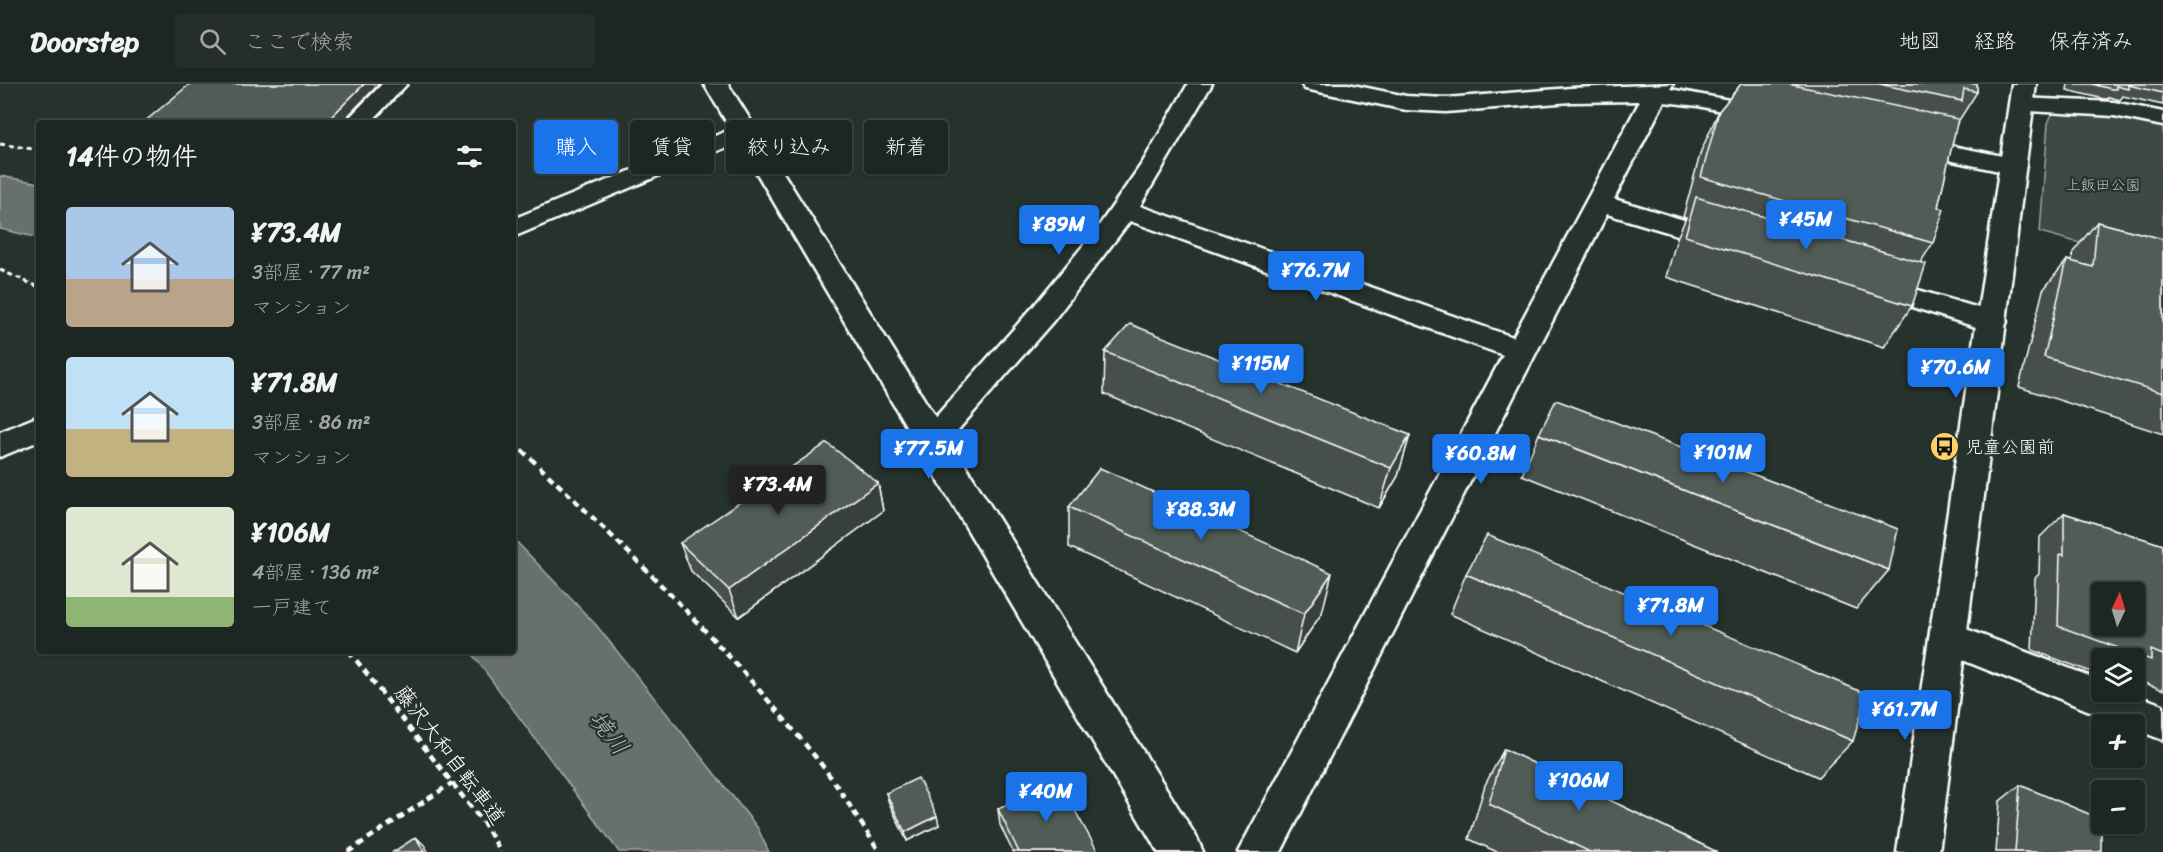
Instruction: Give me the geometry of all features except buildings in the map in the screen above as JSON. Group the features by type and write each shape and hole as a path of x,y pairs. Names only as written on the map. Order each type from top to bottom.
{"street":[{"path":"359,120 395,84"},
{"path":"716,84 737,120"},
{"path":"933,438 1015,346 1125,210 1200,84"},
{"path":"1313,84 1406,103 1446,105 1659,89 1789,119"},
{"path":"1259,852 1659,89"},
{"path":"1918,852 2022,95 2163,119"},
{"path":"1881,138 2013,166"},
{"path":"516,228 726,139"},
{"path":"770,174 933,438 1182,852"},
{"path":"1599,203 1753,250"},
{"path":"1125,210 1522,351"},
{"path":"1845,277 1992,322"},
{"path":"0,445 36,429"},
{"path":"1948,638 2163,723"}],"path":[{"path":"0,144 36,150"},
{"path":"0,270 36,286"},
{"path":"516,445 602,525 727,652 815,756 880,852"},
{"name":"藤沢大和自転車道","path":"351,654 485,825 501,852"},
{"path":"348,852 453,783"}],"green space":[{"name":"上飯田公園","path":"2054,110 2113,115 2163,126 2163,266 2040,232 2048,123"}],"water":[{"path":"0,176 36,182 36,237 0,229"},
{"name":"境川","path":"516,541 597,626 757,827 769,852 619,852 472,654 516,654"}],"place":[{"name":"児童公園前","path":"1944,447"}]}
